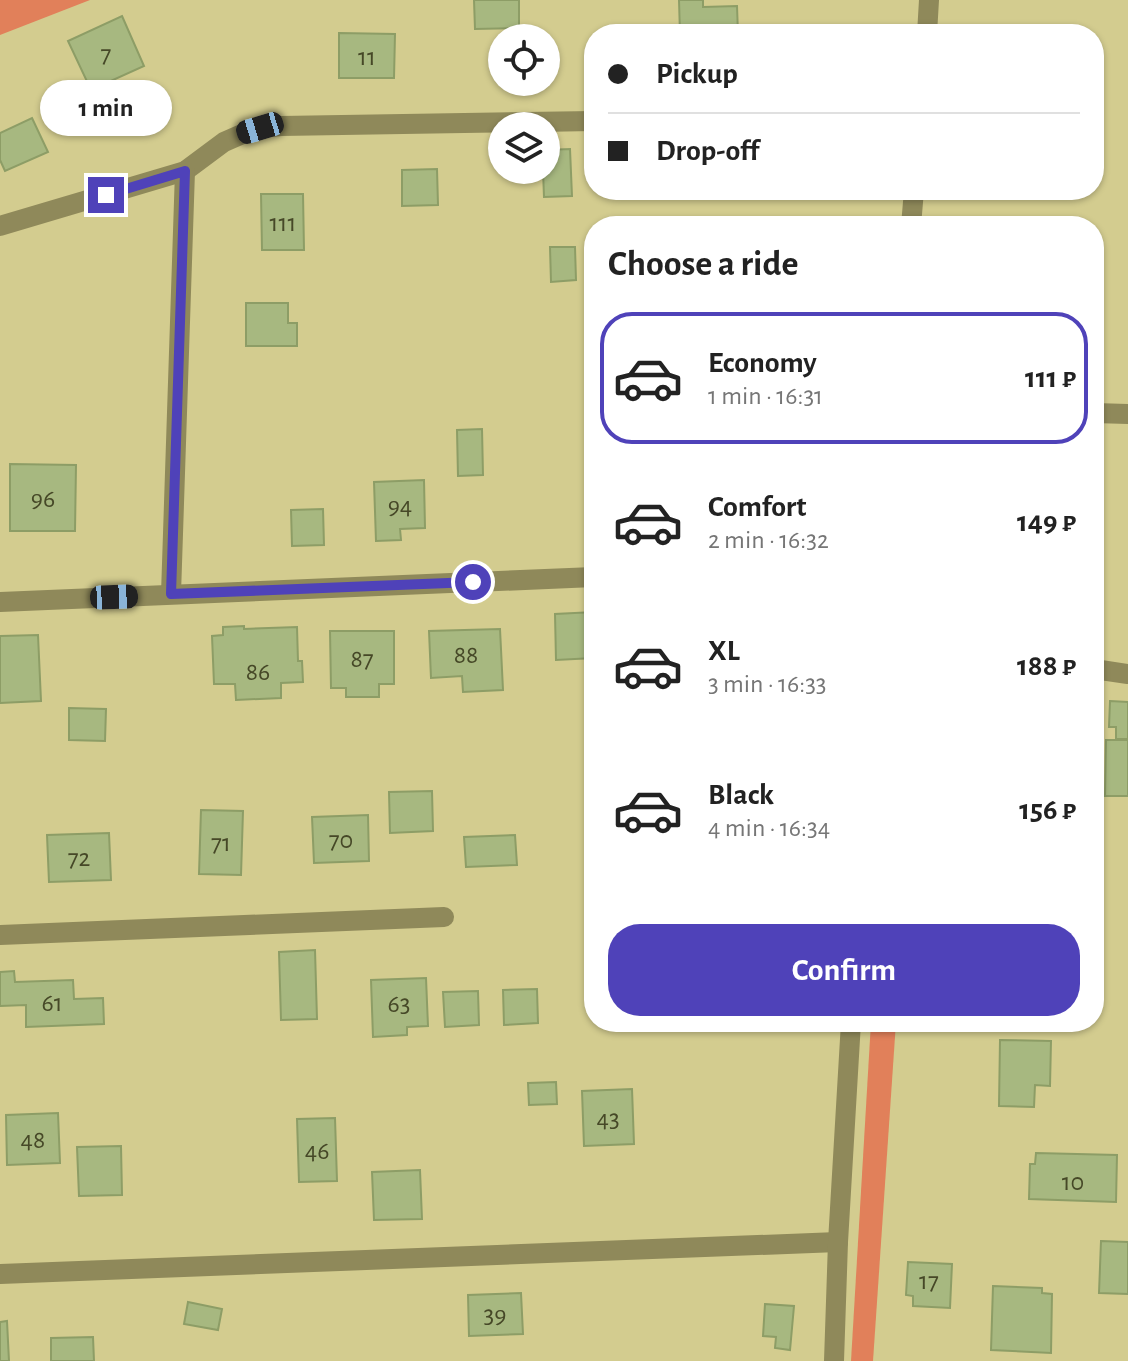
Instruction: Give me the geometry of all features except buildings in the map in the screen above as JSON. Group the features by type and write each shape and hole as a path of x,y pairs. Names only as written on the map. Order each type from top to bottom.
{"street":[{"path":"928,24 929,0"},
{"path":"0,226 185,171 224,142 260,128 584,121"},
{"path":"171,594 185,171"},
{"path":"1104,413 1128,414"},
{"path":"0,602 584,577"},
{"path":"1104,670 1128,674"},
{"path":"0,935 444,917"},
{"path":"834,1361 850,1032"},
{"path":"0,1274 838,1242"}],"shaded area":[{"path":"0,0 90,0 0,35"},
{"path":"870,1032 895,1032 873,1361 851,1361"}],"route":[{"path":"106,195 185,171 171,594 473,582"}]}
